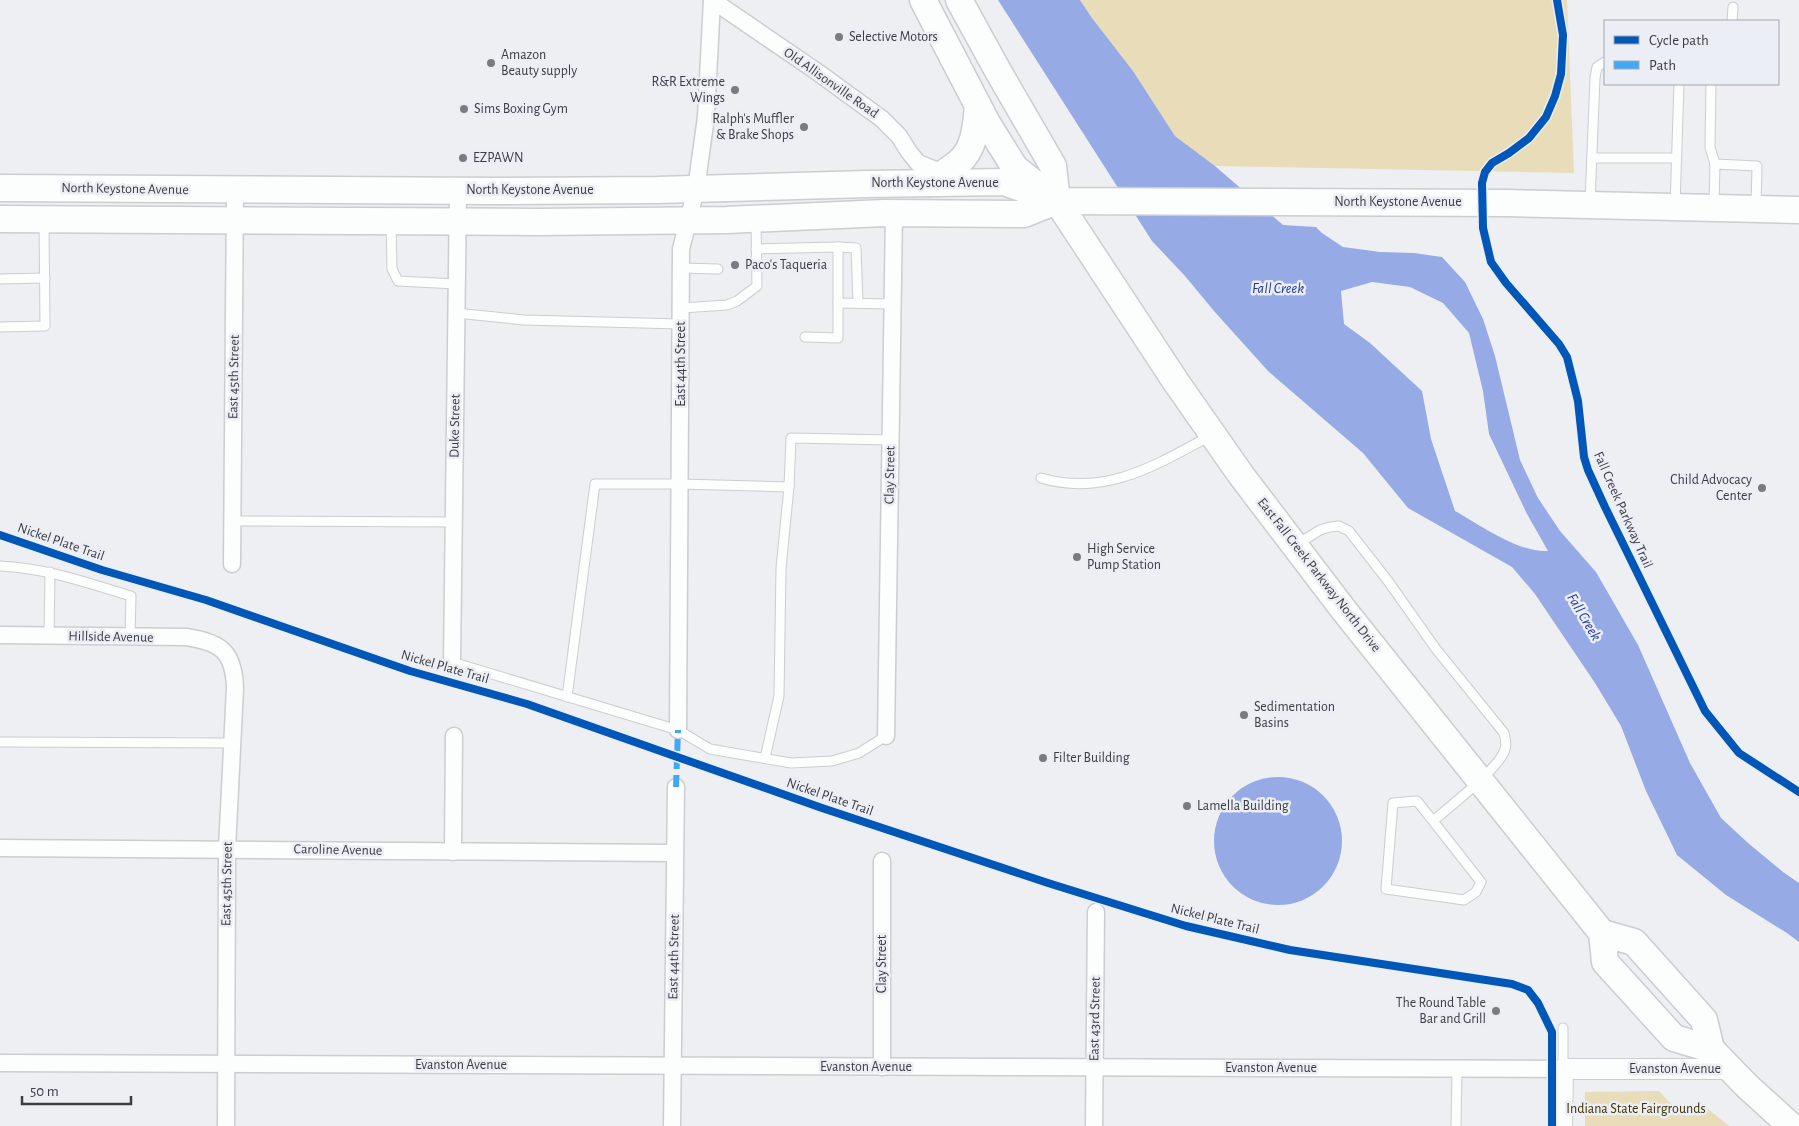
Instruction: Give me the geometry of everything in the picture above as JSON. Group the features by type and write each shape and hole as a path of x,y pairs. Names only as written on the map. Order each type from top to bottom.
{"main road":[{"name":"East Fall Creek Parkway North Drive","path":"922,0 978,106 1015,168 1057,200 1176,382 1295,546 1602,933"},
{"name":"East Fall Creek Parkway North Drive","path":"959,0 1053,166 1057,200"},
{"path":"945,179 968,153 974,136 978,106"},
{"name":"North Keystone Avenue","path":"0,188 696,189 945,179 1004,182 1057,200 1507,203 1799,210"},
{"name":"North Keystone Avenue","path":"0,219 457,221 756,219 894,213 1024,214 1057,200"},
{"path":"1711,1049 1704,1020 1634,942 1602,933 1605,962 1674,1038 1711,1049 1772,1117 1791,1126"}],"street":[{"name":"Old Allisonville Road","path":"712,0 882,119 894,130 918,162 945,179"},
{"name":"East 44th Street","path":"678,730 682,239 696,189 706,117 712,0"},
{"name":"East 45th Street","path":"232,564 236,189"},
{"name":"Duke Street","path":"452,662 458,190"},
{"name":"Clay Street","path":"886,736 894,213"},
{"name":"Hillside Avenue","path":"0,635 186,637 206,640 219,647"},
{"name":"East 45th Street","path":"219,647 224,652 234,672 227,849 226,1126"},
{"path":"453,852 454,736"},
{"name":"East 44th Street","path":"672,1126 676,787"},
{"name":"Caroline Avenue","path":"0,848 675,853"},
{"name":"Clay Street","path":"882,861 882,1067"},
{"name":"East 43rd Street","path":"1094,1126 1096,912"},
{"name":"Evanston Avenue","path":"0,1063 1731,1070"},
{"path":"1562,1069 1562,1126"}],"lane":[{"path":"1732,20 1733,7"},
{"path":"1590,205 1596,73 1597,68 1604,63"},
{"path":"1675,207 1679,85"},
{"path":"1711,85 1710,148 1715,164 1714,208"},
{"path":"1592,158 1676,158"},
{"path":"1715,164 1757,166 1756,209"},
{"path":"0,327 45,326 44,219"},
{"path":"456,313 524,320 681,316 727,306 757,286 756,219"},
{"path":"391,221 392,269 398,281 456,284"},
{"path":"805,337 838,338 838,247"},
{"path":"756,249 856,248 858,304"},
{"path":"681,268 718,269"},
{"path":"0,279 45,278"},
{"path":"838,303 893,304"},
{"path":"1041,478 1056,482 1089,483 1113,480 1143,471 1212,434"},
{"path":"764,758 779,696 781,568 789,487 791,438 891,440"},
{"path":"567,697 595,484 789,487"},
{"path":"232,521 454,522"},
{"path":"1295,546 1320,530 1330,527 1339,526 1349,531 1388,580 1436,649 1504,733 1506,743 1502,757 1480,781 1434,821"},
{"path":"0,566 15,566 50,572 132,596 130,637"},
{"path":"49,636 50,572"},
{"path":"452,662 678,730 710,749 791,763 832,761 859,753 886,736"},
{"path":"0,742 232,743"},
{"path":"1417,801 1434,821 1481,882 1476,892 1464,900 1386,889 1393,803 1417,801"},
{"path":"1562,1069 1563,1028"},
{"path":"1456,1126 1457,1069"}],"green space":[{"path":"1080,0 1567,0 1574,173 1215,166 1175,136 1133,71"},
{"name":"Indiana State Fairgrounds","path":"1659,1091 1672,1105 1703,1105 1729,1126 1585,1126 1585,1092"}],"water":[{"name":"Fall Creek","path":"998,0 1080,0 1133,71 1175,136 1215,166 1283,225 1316,227 1343,247 1442,257 1465,282 1483,319 1495,356 1520,460 1538,498 1560,531 1596,572 1638,645 1690,763 1721,818 1748,843 1799,883 1799,942 1726,895 1677,855 1646,791 1621,726 1595,683 1535,594 1512,567 1408,508 1363,453 1268,371 1152,241","holes":["1372,282 1410,287 1443,303 1469,333 1483,391 1489,434 1527,514 1548,551 1525,548 1512,543 1455,511 1431,439 1422,391 1370,343 1344,324 1341,291"]},
{"path":"1278,777 1302,782 1323,796 1337,817 1342,841 1337,865 1323,886 1302,900 1278,905 1254,900 1233,886 1219,865 1214,841 1219,817 1233,796 1254,782"}],"marked path":[{"path":"676,787 678,730"}],"cycle path":[{"name":"Fall Creek Parkway Trail","path":"1557,0 1563,35 1561,74 1555,96 1546,117 1529,138 1492,163 1485,172 1482,183 1483,228 1491,262 1506,283 1559,344 1567,357 1578,401 1584,457 1588,470 1705,711 1739,753 1799,792"},
{"name":"Nickel Plate Trail","path":"0,535 102,570 206,600 410,671 527,704 822,808 1048,883 1186,926 1290,950 1512,984 1528,990 1538,1003 1552,1032 1552,1126"}],"place":[{"name":"Selective Motors","path":"839,37"},
{"name":"Amazon Beauty supply","path":"491,63"},
{"name":"R&R Extreme Wings","path":"735,90"},
{"name":"Sims Boxing Gym","path":"464,109"},
{"name":"Ralph's Muffler & Brake Shops","path":"804,127"},
{"name":"EZPAWN","path":"463,158"},
{"name":"Paco's Taqueria","path":"735,265"},
{"name":"Child Advocacy Center","path":"1762,488"},
{"name":"High Service Pump Station","path":"1077,557"},
{"name":"Sedimentation Basins","path":"1244,715"},
{"name":"Filter Building","path":"1043,758"},
{"name":"Lamella Building","path":"1187,806"},
{"name":"The Round Table Bar and Grill","path":"1496,1011"}]}
